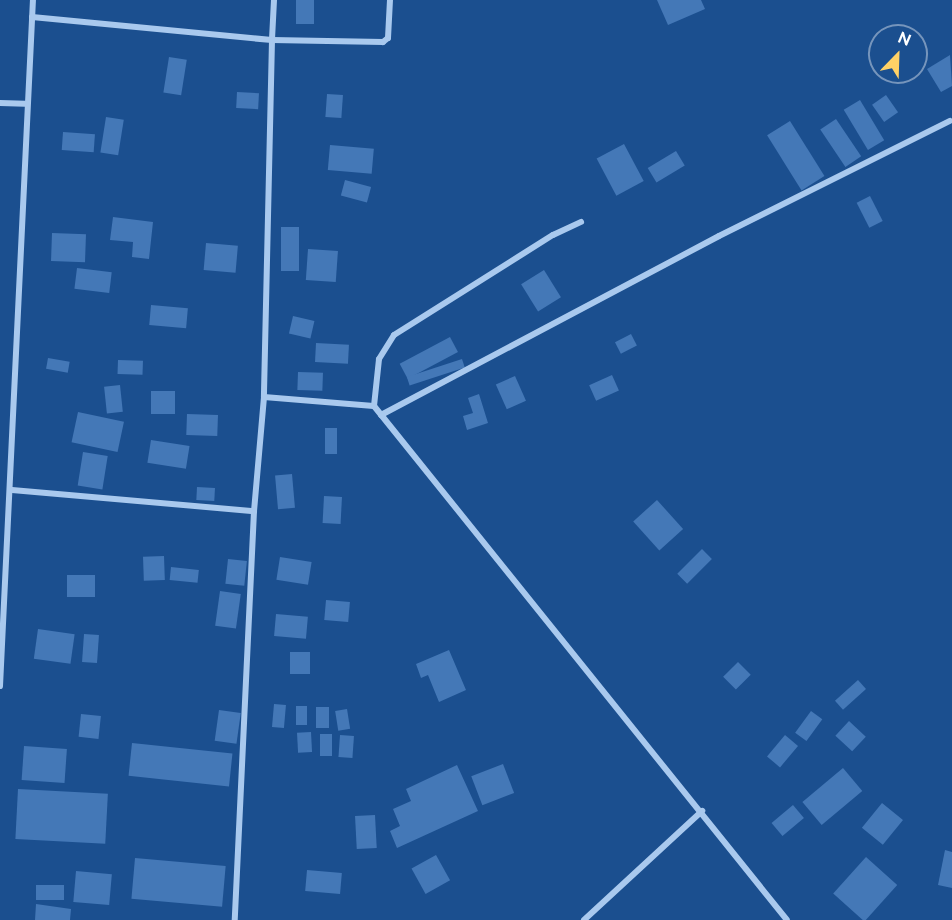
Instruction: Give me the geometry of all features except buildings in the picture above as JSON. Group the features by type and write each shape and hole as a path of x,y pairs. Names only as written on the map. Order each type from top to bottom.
{"street":[{"path":"0,686 12,490 25,104 33,0"},
{"path":"236,920 254,511 264,397 274,0"},
{"path":"32,17 272,40 385,42 390,0"},
{"path":"0,103 25,104"},
{"path":"381,415 719,236 950,121"},
{"path":"581,222 394,335 378,359 374,406 702,811 787,920"},
{"path":"264,397 374,406"},
{"path":"12,490 254,511"},
{"path":"584,920 702,811"}]}
